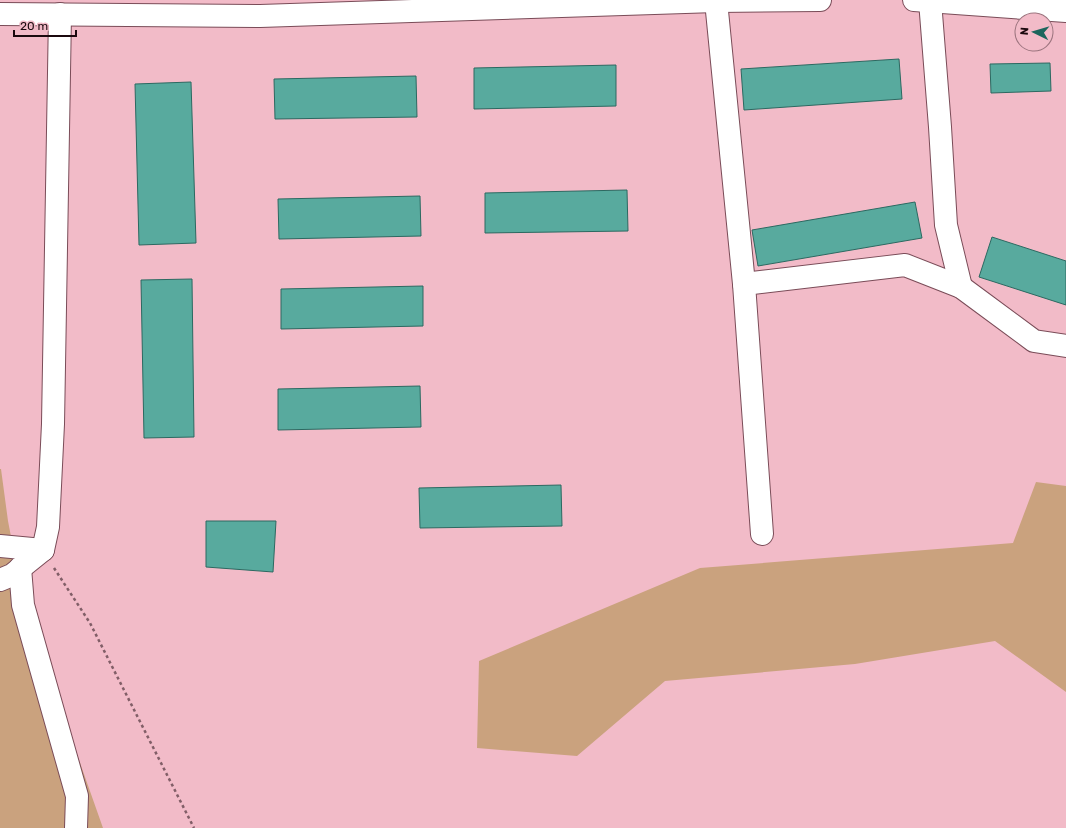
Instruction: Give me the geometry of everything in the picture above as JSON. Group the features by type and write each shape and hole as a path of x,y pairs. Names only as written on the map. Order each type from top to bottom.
{"street":[{"path":"0,14 260,16 716,1 820,0"},
{"path":"716,1 744,284 762,534"},
{"path":"961,287 946,225 940,127 922,1 1066,11"},
{"path":"0,580 12,575 43,550 48,527 53,424 60,14"},
{"path":"744,284 905,266 961,287 1034,340 1066,346"},
{"path":"0,546 43,550"},
{"path":"20,568 23,604 77,796 76,828"}],"path":[{"path":"43,550 90,623 194,828"}],"shaded area":[{"path":"0,469 8,521 24,604 103,828 0,828"},
{"path":"1036,482 1066,486 1066,692 995,641 855,664 665,681 577,756 477,748 479,661 700,568 1013,543"}],"building":[{"path":"899,59 902,99 744,110 741,69"},
{"path":"1050,63 1051,91 991,93 990,64"},
{"path":"616,65 616,106 474,109 474,68"},
{"path":"416,76 417,117 275,119 274,79"},
{"path":"191,82 196,243 139,245 135,84"},
{"path":"627,190 628,231 485,233 485,193"},
{"path":"420,196 421,236 279,239 278,199"},
{"path":"915,202 922,238 758,266 752,230"},
{"path":"992,237 1066,261 1066,305 979,277"},
{"path":"192,279 194,437 144,438 141,280"},
{"path":"423,286 423,326 281,329 281,289"},
{"path":"420,386 421,427 278,430 278,389"},
{"path":"561,485 562,526 420,528 419,488"},
{"path":"206,521 276,521 273,572 206,567"}]}
